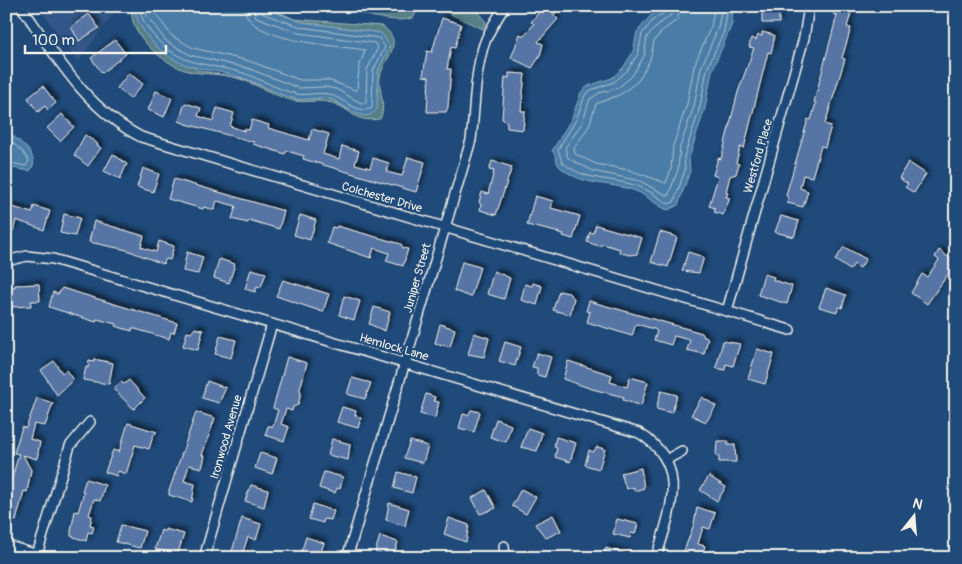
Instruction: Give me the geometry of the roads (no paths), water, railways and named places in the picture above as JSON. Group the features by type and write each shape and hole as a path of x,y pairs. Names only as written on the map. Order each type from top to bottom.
{"street":[{"name":"Colchester Drive","path":"21,6 89,100 108,118 135,134 163,145 790,330"},
{"name":"Juniper Street","path":"347,558 470,140 477,75 482,49 493,24 505,6"},
{"name":"Westford Place","path":"726,311 804,38 809,6"},
{"name":"Hemlock Lane","path":"6,261 27,256 53,259 630,429 652,442 666,460 673,481 672,499 656,558"},
{"name":"Ironwood Avenue","path":"204,558 272,324"},
{"path":"36,556 70,446 90,422"},
{"path":"666,460 682,451"},
{"path":"6,545 47,558"},
{"path":"504,546 505,558"}],"water":[{"path":"135,6 258,6 302,22 381,33 390,46 378,71 377,109 372,114 360,115 330,99 296,99 243,78 181,63 159,49 148,37 139,23"},
{"path":"664,6 733,6 732,24 712,71 705,108 689,158 690,171 678,205 668,210 638,192 618,186 588,181 569,174 558,165 555,154 552,151 572,118 581,92 588,86 612,78 623,68 633,52 637,32 652,14"},
{"path":"6,129 31,154 33,165 30,171 6,167"}]}
